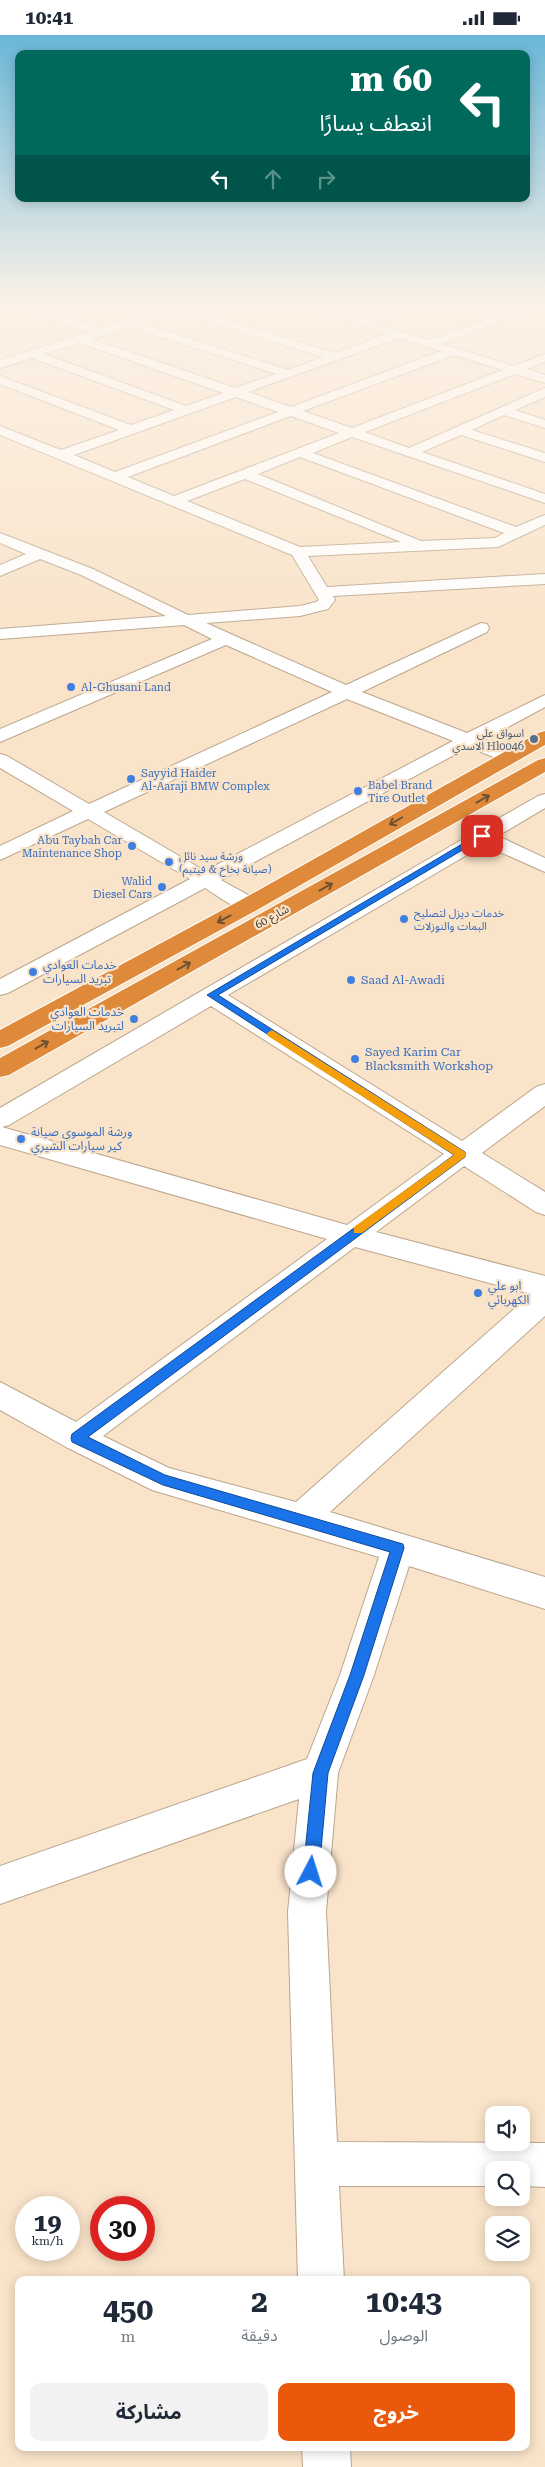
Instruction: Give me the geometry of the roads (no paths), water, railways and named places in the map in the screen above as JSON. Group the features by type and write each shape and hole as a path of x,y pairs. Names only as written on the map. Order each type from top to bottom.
{"highway":[{"name":"شارع 60","path":"0,1040 249,905 545,737"},
{"name":"شارع 60","path":"0,1069 545,764"}],"street":[{"path":"106,420 131,430"},
{"path":"61,455 157,420"},
{"path":"115,477 267,420"},
{"path":"319,420 545,499"},
{"path":"175,501 386,420"},
{"path":"410,452 482,420"},
{"path":"0,429 298,552 419,544 498,542 545,519"},
{"path":"460,430 545,459"},
{"path":"301,453 517,533"},
{"path":"246,474 419,544"},
{"path":"0,538 87,572 226,639 349,693 510,757"},
{"path":"0,634 190,621 316,609 325,603 326,600 298,552"},
{"path":"0,571 39,553"},
{"path":"323,592 545,579"},
{"path":"0,854 89,810 349,693 481,628"},
{"path":"0,736 226,639"},
{"path":"0,988 204,878 545,700"},
{"path":"0,760 89,810 249,905"},
{"path":"0,1119 545,800"},
{"path":"482,836 545,866"},
{"path":"212,995 462,1155 545,1205"},
{"path":"77,1438 545,1093"},
{"path":"0,1137 351,1236 545,1287"},
{"path":"301,1518 545,1299"},
{"path":"0,1395 77,1438 163,1480 541,1587"},
{"path":"321,2276 307,1911 320,1773 357,1675 398,1548"},
{"path":"0,1885 320,1773"},
{"path":"316,2164 545,2165"},
{"path":"326,2451 326,2467"}],"place":[{"name":"Al-Ghusani Land","path":"71,687"},
{"name":"اسواق علي الاسدي Hl0046","path":"534,739"},
{"name":"Sayyid Haider Al-Aaraji BMW Complex","path":"131,779"},
{"name":"Babel Brand Tire Outlet","path":"358,791"},
{"name":"Abu Taybah Car Maintenance Shop","path":"132,846"},
{"name":"ورشة سيد نائل (صيانة بخاخ & فيتبم)","path":"169,862"},
{"name":"Walid Diesel Cars","path":"162,887"},
{"name":"خدمات ديزل لتصليح البمات والنوزلات","path":"404,919"},
{"name":"خدمات العوادي تبريد السيارات","path":"33,972"},
{"name":"Saad Al-Awadi","path":"351,980"},
{"name":"خدمات العوادي لتبريد السيارات","path":"134,1019"},
{"name":"Sayed Karim Car Blacksmith Workshop","path":"355,1059"},
{"name":"ورشة الموسوي صيانة كير سيارات الشيري","path":"21,1139"},
{"name":"ابو علي الكهربائي","path":"478,1293"}]}
